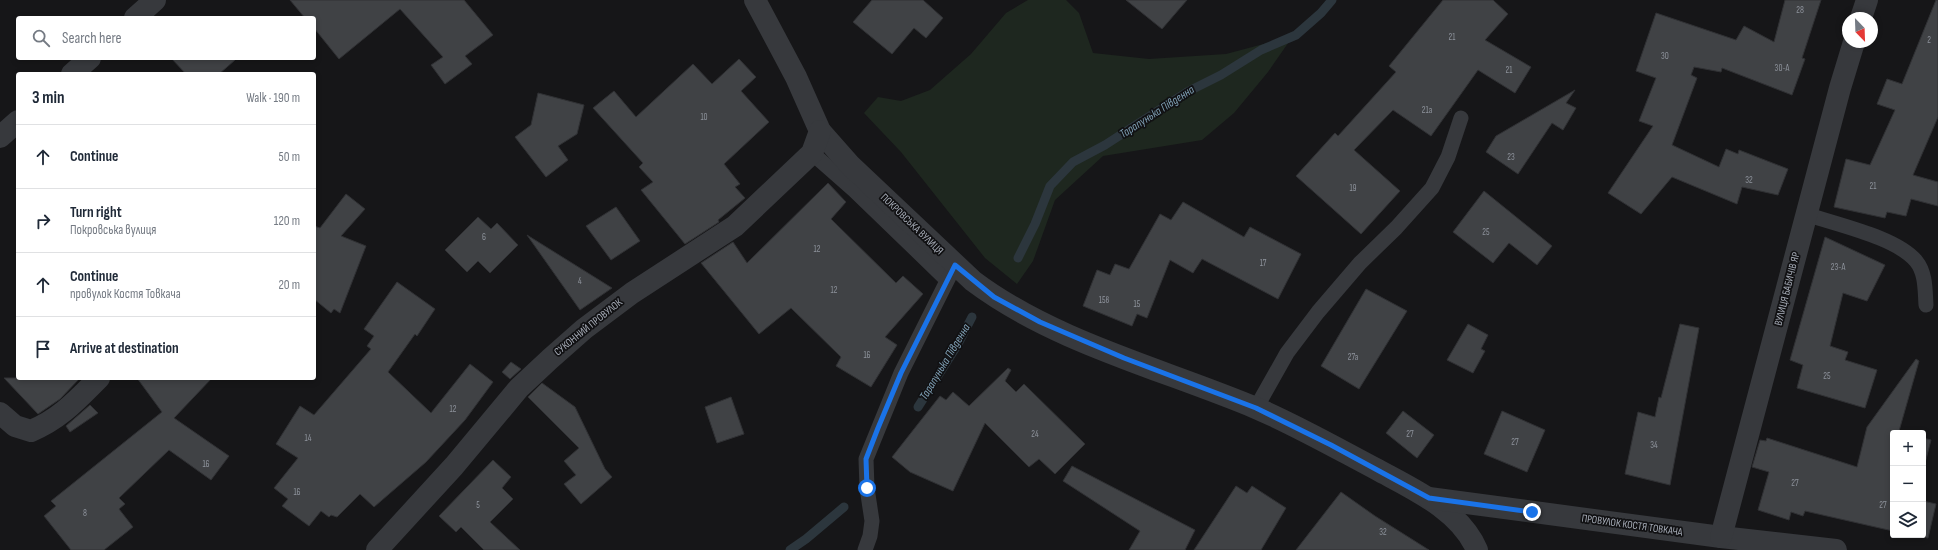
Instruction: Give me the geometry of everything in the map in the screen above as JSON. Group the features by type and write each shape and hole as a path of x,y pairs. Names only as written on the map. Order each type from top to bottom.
{"street":[{"path":"137,16 155,0"},
{"name":"ПОКРОВСЬКА ВУЛИЦЯ","path":"755,0 796,77 820,131 951,273 1040,322 1124,358 1256,408 1331,445 1429,498 1456,520 1477,550"},
{"path":"1863,12 1867,0"},
{"name":"ВУЛИЦЯ БАБИЧІВ ЯР","path":"1721,537 1806,214 1852,48"},
{"path":"74,72 88,60"},
{"path":"0,137 16,123"},
{"name":"СУКОННИЙ ПРОВУЛОК","path":"377,550 454,466 519,388 584,329 632,292 735,226 812,153 820,131"},
{"path":"0,413 15,426 31,431 48,424 66,411 97,380"},
{"name":"ПРОВУЛОК КОСТЯ ТОВКАЧА","path":"1429,498 1721,537 1836,550"}],"lane":[{"path":"1256,408 1287,353 1318,312 1360,263 1396,228 1432,188 1448,157 1462,118"},
{"path":"812,153 951,273 901,373 866,459 867,488 872,521 870,536 865,550"},
{"path":"1806,214 1868,234 1905,251 1916,261 1921,270 1926,305"}],"shaded area":[{"path":"1028,0 1066,0 1079,13 1093,53 1149,59 1226,54 1293,36 1268,72 1234,113 1202,140 1103,156 1055,200 1033,261 1017,284 985,258 901,152 864,113 878,97 901,101 930,90 971,54 1006,13"}],"building":[{"path":"290,0 464,0 493,35 465,56 472,64 445,84 431,65 443,57 400,9 339,59 316,30 316,16 303,16"},
{"path":"872,0 923,0 943,18 926,38 914,28 892,54 853,22"},
{"path":"1126,0 1187,0 1162,29"},
{"path":"1443,0 1493,0 1508,14 1485,40 1531,67 1515,93 1478,70 1431,136 1393,110 1354,150 1400,191 1361,234 1296,176 1335,133 1338,136 1396,72 1389,66"},
{"path":"1785,0 1821,0 1802,58 1805,59 1792,95 1722,68 1721,72 1694,67 1691,75 1697,78 1672,145 1719,167 1726,149 1738,154 1739,150 1788,169 1778,195 1742,187 1737,204 1672,177 1641,214 1608,193 1653,126 1639,121 1656,78 1636,71 1656,13 1736,40 1744,26 1774,42"},
{"path":"1936,0 1938,0 1938,117 1913,175 1938,182 1938,206 1911,199 1906,216 1887,212 1885,218 1834,207 1846,159 1870,165 1895,110 1877,104 1887,79 1902,84"},
{"path":"739,59 756,77 741,91 769,122 724,164 740,184 735,187 745,198 718,220 719,222 685,244 641,190 653,182 639,167 643,163 593,108 614,91 636,117 693,64 712,84"},
{"path":"173,60 235,60 221,72 184,72"},
{"path":"1575,90 1566,103 1576,108 1563,130 1552,123 1518,174 1486,152 1496,136"},
{"path":"538,93 584,105 577,134 558,146 568,160 546,177 515,137 531,125"},
{"path":"828,183 846,202 831,219 896,283 903,276 923,294 885,337 897,345 871,387 836,366 841,357 791,308 759,334 701,263 733,242 747,263"},
{"path":"1484,191 1552,246 1537,265 1509,243 1493,263 1453,232"},
{"path":"346,194 365,209 341,236 366,246 340,313 334,309 331,313 316,301 316,227 320,228"},
{"path":"1183,202 1244,237 1250,227 1301,254 1278,299 1202,259 1193,273 1170,260 1147,318 1137,314 1132,326 1083,306 1097,270 1110,275 1115,264 1129,269 1160,214 1171,220"},
{"path":"616,207 640,241 611,260 586,226"},
{"path":"478,217 491,229 497,223 518,245 490,273 478,261 467,272 445,250"},
{"path":"527,235 612,288 580,310"},
{"path":"1825,237 1885,265 1867,301 1843,293 1830,346 1848,352 1845,360 1877,370 1865,408 1797,388 1803,365 1790,360"},
{"path":"397,282 435,309 417,336 415,334 388,372 431,413 470,364 493,382 465,420 426,462 374,507 360,494 337,517 331,515 329,517 321,511 309,526 282,506 288,499 274,488 298,458 276,444 300,406 314,415 371,349 367,346 374,336 364,329"},
{"path":"1366,289 1407,311 1359,389 1321,366"},
{"path":"1468,324 1488,335 1481,349 1485,351 1473,373 1447,360"},
{"path":"1680,324 1699,328 1670,485 1625,474 1638,412 1655,417 1659,397 1661,398"},
{"path":"1916,359 1919,361 1899,430 1890,430 1890,530 1805,511 1803,516 1791,512 1789,520 1758,510 1769,472 1752,467 1760,440 1766,441 1767,438 1857,467 1867,427"},
{"path":"511,362 521,369 510,379 502,372"},
{"path":"1008,368 1011,370 1005,381 1016,392 1024,384 1085,444 1055,474 1039,459 1029,467 985,423 953,491 910,472 892,457 940,396 946,400 953,392 969,406"},
{"path":"4,378 16,378 16,380 78,380 60,399 38,414"},
{"path":"138,380 210,380 174,418 229,456 211,480 169,450 119,498 125,504 119,509 133,527 104,550 71,550 44,516 56,506 51,501 162,412"},
{"path":"542,383 575,407 605,469 612,477 581,504 564,484 576,475 564,461 579,448 528,397"},
{"path":"731,397 744,434 717,443 705,407"},
{"path":"90,405 98,413 70,432 66,426"},
{"path":"1403,411 1434,435 1417,458 1386,433"},
{"path":"1502,411 1545,430 1527,472 1484,454"},
{"path":"1926,439 1931,440 1926,459"},
{"path":"493,460 511,477 502,488 513,499 490,522 520,550 484,550 461,527 456,532 439,516"},
{"path":"1072,466 1195,530 1185,550 1129,550 1140,531 1063,481"},
{"path":"1236,486 1247,493 1252,486 1286,508 1261,550 1194,550"},
{"path":"1341,492 1375,516 1429,550 1296,550"},
{"path":"1926,502 1936,504 1928,538 1926,538"}],"waterway":[{"name":"Тарапунька Південна","path":"1018,258 1035,224 1050,186 1073,162 1105,145 1187,92 1221,75 1261,50 1296,35 1321,13 1332,0"},
{"name":"Тарапунька Південна","path":"918,407 958,344 972,317"},
{"name":"Тарапунька Південна","path":"790,550 806,539 844,507"}],"route":[{"path":"867,488 865,472 866,459 878,428 901,373 955,265 994,297 1040,322 1124,358 1256,408 1331,445 1429,498 1532,512"}]}
